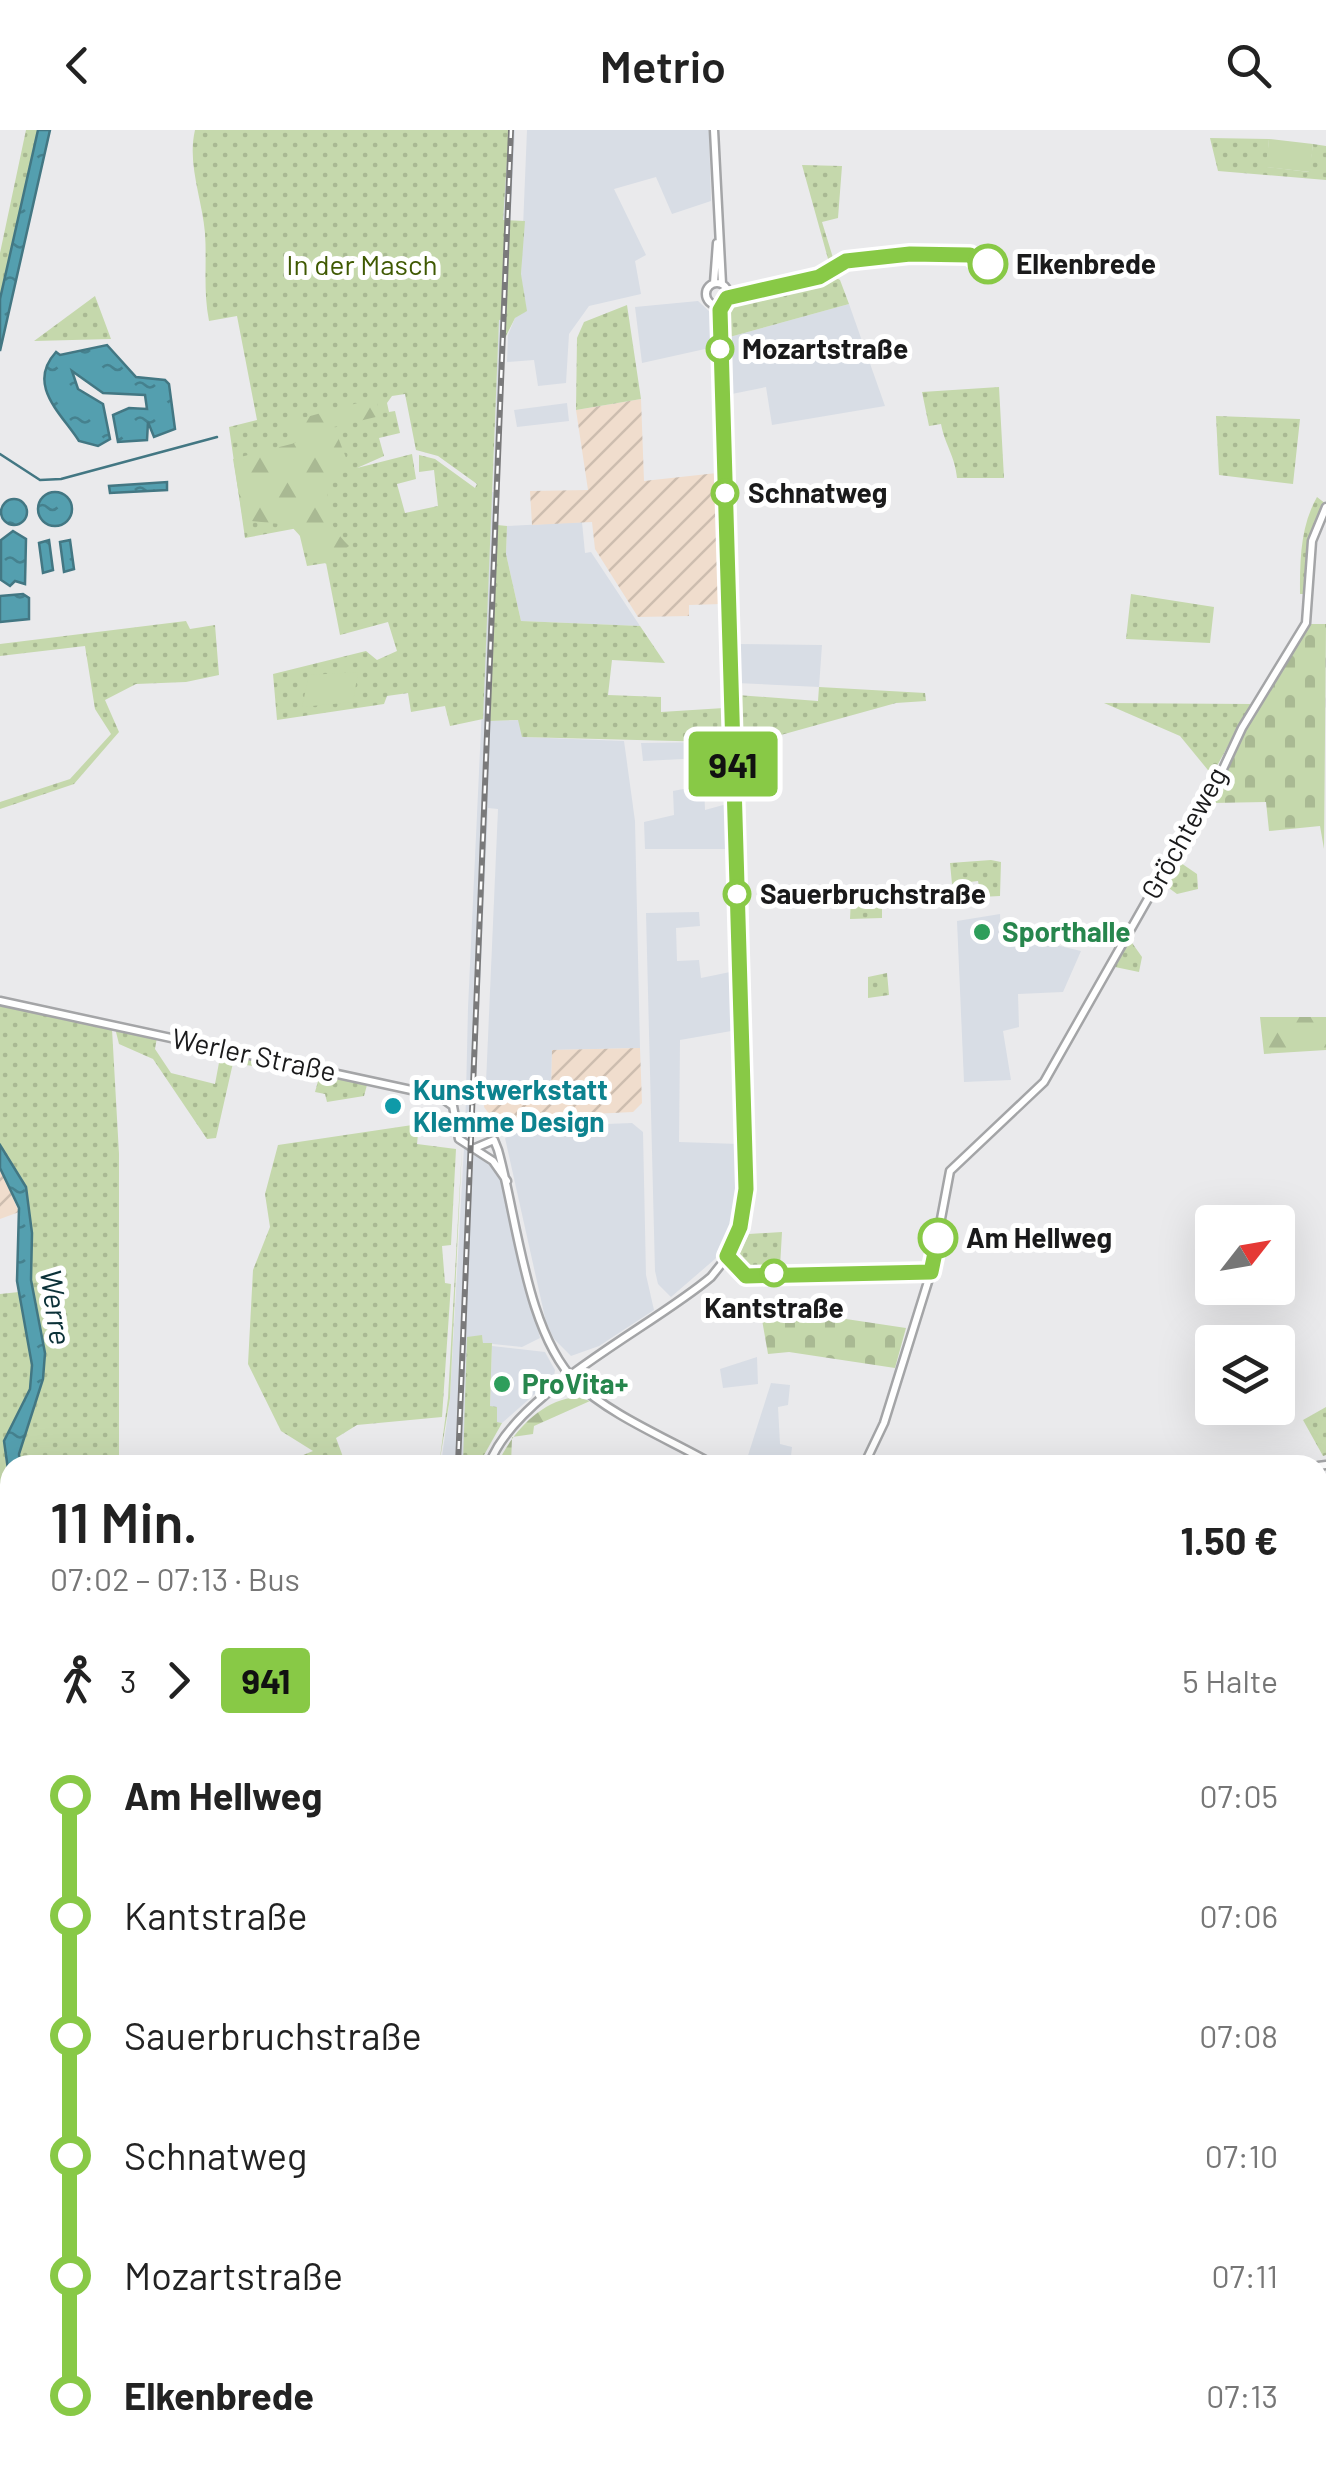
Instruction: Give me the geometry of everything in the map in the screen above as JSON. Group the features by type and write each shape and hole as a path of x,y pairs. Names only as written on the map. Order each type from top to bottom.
{"main road":[{"path":"714,130 718,284 728,294 717,304"},
{"path":"494,1455 509,1428 710,1277 727,1256 740,1227 746,1189 720,343 717,304 706,295 718,284"},
{"name":"Gröchteweg","path":"869,1455 884,1423 931,1272 950,1171 1044,1082 1152,890 1201,816 1242,728 1306,623 1312,542 1326,507"},
{"name":"Werler Straße","path":"0,1001 440,1096 454,1109 459,1139 494,1161 507,1180"},
{"path":"474,1149 494,1140 542,1325 571,1378 697,1455"}],"shaded area":[{"path":"505,130 515,130 497,489 493,489"},
{"path":"527,130 709,130 711,201 672,214 656,177 614,189 646,255 635,261 641,294 589,306 569,334 566,383 538,386 534,360 507,362 508,335 515,318 526,308 521,276"},
{"path":"698,301 711,313 714,347 642,363 635,307"},
{"path":"849,304 885,406 772,425 766,387 727,395 726,338"},
{"path":"641,399 644,481 717,473 722,604 689,605 689,616 638,617 595,549 592,522 532,525 530,491 588,490 576,410"},
{"path":"567,403 569,421 517,427 514,410"},
{"path":"492,492 498,493 490,721 519,720 523,737 624,741 635,821 640,1048 552,1050 551,1098 544,1101 526,1084 486,1083 498,809 488,808 473,1143 465,1138 468,1008"},
{"path":"582,522 585,553 591,552 640,626 521,621 506,554 507,526"},
{"path":"735,644 822,645 819,687 737,683"},
{"path":"714,742 723,757 643,761 641,743"},
{"path":"704,785 705,810 727,804 728,849 645,849 644,822 674,815 673,791"},
{"path":"699,912 700,926 676,928 677,961 699,960 701,978 735,971 737,1030 680,1040 679,1142 739,1144 740,1201 727,1239 715,1259 671,1297 658,1284 655,1271 646,913"},
{"path":"1000,914 1001,932 1081,951 1063,992 1018,994 1019,1027 1003,1031 1011,1080 964,1082 957,921"},
{"path":"640,1048 642,1103 633,1112 530,1117 501,1130 484,1107 486,1083 527,1084 544,1101 551,1098 552,1050"},
{"path":"632,1123 643,1132 646,1275 654,1310 599,1346 571,1356 554,1339 546,1322 505,1138 530,1127"},
{"path":"464,1148 491,1163 500,1175 540,1338 522,1347 483,1343 482,1336 464,1455 442,1455 450,1398"},
{"path":"0,1168 19,1212 0,1219"},
{"path":"492,1346 545,1352 555,1370 554,1377 502,1423 497,1422 490,1406"},
{"path":"757,1357 758,1384 723,1388 720,1369"},
{"path":"771,1383 790,1385 788,1405 778,1407 780,1444 792,1447 791,1455 748,1455"}],"green space":[{"path":"26,130 38,130 0,299 0,253"},
{"name":"In der Masch","path":"195,130 509,130 503,220 525,221 521,274 527,311 515,318 505,338 505,319 499,320 483,719 450,726 445,706 411,712 408,693 387,696 384,704 277,720 273,674 366,651 377,660 397,651 388,622 340,635 326,563 307,566 298,528 245,538 229,427 257,420 237,316 209,321 205,233 193,143","holes":["405,394 416,450 438,456 477,484 475,488 435,459 419,455 419,472 434,470 438,506 405,513 397,484 416,479 412,454 357,468 384,456 379,438 400,433 395,411 389,412 387,403 392,396"]},
{"path":"1210,138 1269,139 1267,167 1309,172 1313,144 1326,146 1326,180 1218,171"},
{"path":"1269,139 1313,144 1310,172 1266,167"},
{"path":"802,165 842,166 838,218 822,222 834,261 830,266"},
{"path":"833,276 840,280 849,304 726,338 729,305"},
{"path":"95,296 111,339 34,341"},
{"path":"627,305 641,399 576,410 577,338 584,322"},
{"path":"999,387 1004,478 957,478 941,424 929,426 922,392"},
{"path":"376,398 380,416 334,427 350,468 330,479 327,508 336,531 349,546 326,564 290,525 243,520 233,459 307,440 281,424"},
{"path":"1216,416 1300,419 1293,484 1219,475"},
{"path":"1317,497 1326,504 1311,531 1309,594 1300,594 1304,532"},
{"path":"497,525 507,526 506,554 521,621 640,626 665,663 612,660 608,695 661,697 661,712 724,708 726,750 714,742 522,737 518,720 490,721"},
{"path":"1131,594 1214,607 1210,643 1126,639"},
{"path":"186,621 190,629 215,625 219,675 186,682 136,684 105,700 119,732 74,784 0,809 0,802 70,779 111,734 95,709 85,646 0,656 0,644"},
{"path":"1311,624 1326,624 1324,849 1320,826 1269,831 1266,802 1212,803 1247,727"},
{"path":"358,672 353,702 302,707 309,675"},
{"path":"819,687 925,693 926,701 896,703 738,747 737,695 818,701"},
{"path":"1104,703 1251,704 1212,775 1180,736"},
{"path":"1178,861 1197,874 1198,889 1177,894 1162,883"},
{"path":"1001,862 1000,896 981,897 978,881 952,884 950,863"},
{"path":"851,897 882,900 882,918 850,919"},
{"path":"1130,940 1142,957 1139,972 1115,967"},
{"path":"887,973 889,995 868,998 868,977"},
{"path":"0,1006 112,1029 119,1154 119,1455 19,1455 43,1379 45,1353 31,1280 32,1233 26,1187 0,1145"},
{"path":"1260,1017 1326,1017 1326,1050 1264,1054"},
{"path":"115,1028 157,1037 155,1049 171,1073 215,1084 221,1052 280,1064 279,1070 233,1063 216,1138 207,1139 153,1059 119,1044"},
{"path":"320,1074 367,1085 364,1096 327,1102 325,1094 315,1092"},
{"path":"419,1124 417,1144 456,1149 451,1245 442,1246 445,1283 451,1284 442,1417 357,1425 336,1438 342,1455 303,1455 313,1451 281,1431 248,1364 253,1270 270,1227 265,1194 278,1145"},
{"path":"462,1147 450,1398 440,1455 448,1398"},
{"path":"782,1232 780,1267 751,1268 739,1254 749,1234"},
{"path":"19,1292 32,1365 30,1389 4,1442 5,1455 0,1455 0,1294"},
{"path":"786,1310 906,1328 895,1368 789,1352 768,1354 761,1314"},
{"path":"482,1335 483,1343 492,1343 490,1406 497,1407 497,1422 502,1423 484,1455 463,1455 467,1337"},
{"path":"577,1397 590,1401 534,1426 533,1434 514,1437 528,1420 551,1405"},
{"path":"1326,1407 1326,1455 1322,1455 1303,1420"},
{"path":"512,1439 511,1455 503,1453"}],"water":[{"path":"38,130 50,130 0,351 0,299"},
{"path":"107,345 136,377 165,380 169,384 175,429 154,437 148,422 147,440 118,442 113,415 129,408 147,409 145,395 103,393 72,371 78,389 103,404 110,439 98,446 79,441 50,398 44,376 56,352 60,355"},
{"path":"167,482 167,490 110,493 109,486"},
{"path":"55,492 67,497 72,509 67,521 55,526 43,521 38,509 43,497"},
{"path":"14,499 23,503 27,512 23,521 14,525 5,521 1,512 5,503"},
{"path":"13,531 26,539 25,584 15,581 10,586 1,580 1,540"},
{"path":"49,540 53,570 43,573 39,543"},
{"path":"70,540 74,569 64,572 60,542"},
{"path":"23,594 29,598 29,619 0,622 0,596"},
{"path":"0,1145 26,1187 32,1233 31,1280 45,1353 43,1379 19,1455 6,1455 4,1441 30,1389 32,1365 17,1281 19,1208 0,1168"}],"waterway":[{"path":"0,454 40,480 61,479 217,437"}],"railway":[{"path":"458,1455 511,130"}],"bus line":[{"name":"941","path":"938,1238 931,1272 746,1276 727,1256 740,1227 746,1189 720,310 727,298 819,277 846,261 948,253 970,255 979,264 988,264"}],"place":[{"name":"Elkenbrede","path":"988,264"},
{"name":"Mozartstraße","path":"720,349"},
{"name":"Schnatweg","path":"725,493"},
{"name":"Sauerbruchstraße","path":"737,894"},
{"name":"Sporthalle","path":"982,932"},
{"name":"Kunstwerkstatt Klemme Design","path":"393,1106"},
{"name":"Am Hellweg","path":"938,1238"},
{"name":"Kantstraße","path":"774,1273"},
{"name":"ProVita+","path":"502,1384"}],"water label":[{"name":"Werre","path":"55,1307"}]}
